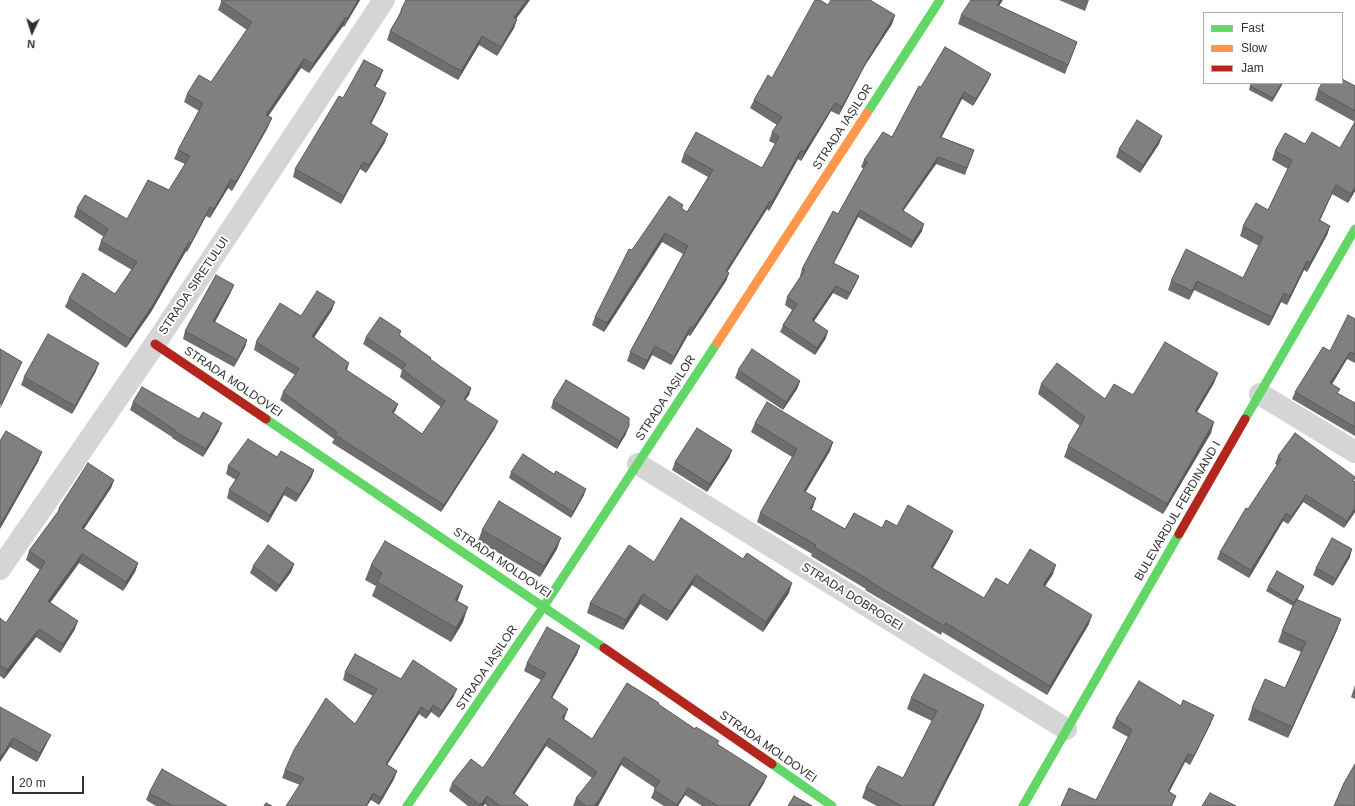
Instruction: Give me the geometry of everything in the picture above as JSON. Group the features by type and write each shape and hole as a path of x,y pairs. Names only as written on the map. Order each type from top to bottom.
{"street":[{"name":"STRADA SIRETULUI","path":"0,569 155,344 384,0"},
{"name":"STRADA IAȘILOR","path":"407,806 544,606 638,464 940,0"},
{"name":"BULEVARDUL FERDINAND I","path":"1023,806 1355,229"},
{"name":"STRADA MOLDOVEI","path":"155,344 544,606 832,806"},
{"path":"1260,394 1355,452"},
{"name":"STRADA DOBROGEI","path":"638,464 1066,729"}],"building":[{"path":"358,0 348,18 346,17 313,64 304,59 266,115 272,118 236,182 231,179 214,209 210,207 191,243 189,242 154,303 130,339 69,298 83,273 115,294 137,262 101,241 108,229 77,208 85,195 127,219 148,180 169,190 190,156 178,150 203,103 187,94 199,75 211,82 252,22 221,1"},
{"path":"406,0 527,0 514,17 517,19 501,47 482,36 461,71 390,31 402,11 401,10"},
{"path":"815,0 820,0 828,5 831,0 870,0 895,15 868,59 842,107 835,103 804,152 801,150 772,202 770,201 726,271 729,273 693,328 691,326 674,357 655,346 647,361 630,352 688,246 665,233 607,323 595,317 629,249 632,250 669,196 683,205 681,208 687,212 713,170 684,154 696,132 762,168 779,137 772,132 782,117 754,100 768,75 772,78"},
{"path":"971,0 1000,0 997,5 1077,42 1068,65 961,15"},
{"path":"945,47 991,74 976,99 964,92 940,137 974,150 967,168 938,157 902,210 924,224 913,241 860,210 833,263 859,276 850,293 836,286 812,320 828,331 817,348 783,325 797,304 787,297 805,270 802,269 833,211 838,214 867,162 864,160 883,132 892,137 919,86 921,87"},
{"path":"364,60 383,70 374,86 386,93 370,123 388,134 369,165 363,162 344,196 295,169 339,96 343,98"},
{"path":"1343,80 1355,86 1355,111 1318,90 1321,84 1343,84"},
{"path":"1251,84 1281,84 1273,98 1250,86"},
{"path":"1137,120 1162,136 1143,165 1119,149"},
{"path":"1355,122 1355,187 1351,194 1336,185 1319,220 1330,226 1310,263 1307,261 1290,296 1284,293 1272,317 1197,281 1192,291 1171,281 1186,249 1243,278 1263,237 1243,226 1256,203 1268,210 1292,160 1275,151 1285,133 1305,144 1312,132 1340,148"},
{"path":"216,275 234,285 213,321 247,340 237,360 185,331"},
{"path":"317,291 335,302 312,336 349,363 345,369 398,404 392,412 422,434 445,401 402,369 406,364 366,337 380,317 401,331 399,335 471,388 464,399 498,421 444,505 335,435 337,432 283,392 299,369 256,342 280,303 301,316"},
{"path":"1348,315 1355,319 1355,354 1350,352 1330,383 1340,389 1337,393 1355,403 1355,427 1295,392 1323,347 1330,351"},
{"path":"48,334 99,363 75,406 24,377"},
{"path":"1165,342 1218,373 1195,411 1214,422 1167,504 1068,446 1085,417 1041,384 1057,363 1105,399 1114,384 1133,395"},
{"path":"0,349 22,362 1,404 0,404"},
{"path":"752,349 800,381 786,402 738,370"},
{"path":"566,380 629,418 629,426 620,441 553,401"},
{"path":"142,387 199,419 203,412 222,423 206,449 174,431 175,430 133,402"},
{"path":"767,402 833,442 804,491 816,498 810,509 845,529 854,513 882,528 886,520 897,526 908,505 953,531 931,567 984,598 996,578 1008,585 1030,549 1056,565 1043,585 1092,615 1050,686 946,623 944,626 814,547 816,545 760,513 797,449 755,423"},
{"path":"697,428 732,450 710,484 675,462"},
{"path":"6,431 42,452 0,525 0,441"},
{"path":"1295,433 1355,477 1353,480 1355,482 1355,508 1347,521 1306,495 1291,517 1286,513 1251,570 1220,552 1246,508 1248,509 1281,459 1278,456"},
{"path":"248,439 277,457 281,451 314,470 299,495 287,487 270,515 229,490 240,473 228,466"},
{"path":"523,454 554,474 556,471 586,489 573,512 511,472"},
{"path":"88,463 114,480 82,528 138,563 126,582 82,554 48,601 78,621 63,644 39,629 7,670 0,665 0,618 6,623 45,562 29,551 60,509 59,508"},
{"path":"499,501 561,538 544,566 482,530"},
{"path":"681,518 743,559 747,553 792,583 766,622 696,575 671,612 643,594 626,620 590,603 629,545 654,562"},
{"path":"1332,538 1352,549 1336,579 1316,568"},
{"path":"385,541 463,586 455,600 468,607 456,628 377,582 382,573 371,565"},
{"path":"268,545 294,564 279,585 253,566"},
{"path":"1277,571 1304,586 1295,603 1268,587"},
{"path":"1296,599 1341,619 1292,727 1252,708 1265,679 1285,688 1306,642 1282,631"},
{"path":"547,627 580,646 551,697 568,709 562,718 592,739 627,683 659,703 658,704 695,729 696,727 719,741 717,744 767,776 748,806 718,806 688,788 677,805 654,790 660,781 624,757 599,800 594,806 586,806 576,798 597,772 549,738 513,793 528,806 500,806 487,796 480,805 452,783 471,759 483,768 546,673 527,663"},
{"path":"355,654 401,679 413,660 457,689 442,711 433,705 429,712 421,707 386,764 397,771 381,798 373,793 366,806 286,806 304,778 285,770 294,750 326,698 355,724 377,689 345,672"},
{"path":"924,674 984,705 932,806 902,806 866,787 878,766 903,778 937,711 911,698"},
{"path":"1139,681 1181,706 1183,700 1214,715 1194,756 1188,754 1168,791 1176,796 1171,806 1061,806 1069,788 1096,800 1132,730 1116,719"},
{"path":"0,707 51,735 40,753 13,738 0,758"},
{"path":"1355,764 1355,806 1334,806 1344,783"},
{"path":"162,769 227,806 173,806 149,793"},
{"path":"1210,793 1236,806 1202,806"},
{"path":"794,796 812,806 788,806"},
{"path":"266,803 272,806 264,806"}],"traffic: fast":[{"path":"867,113 940,0"},
{"path":"1245,419 1355,229"},
{"path":"407,806 544,606 717,343"},
{"path":"266,419 604,648"},
{"path":"1023,806 1179,534"},
{"path":"772,764 832,806"}],"traffic: slow":[{"path":"717,343 867,113"}],"traffic: jam":[{"path":"155,344 266,419"},
{"path":"1179,534 1245,419"},
{"path":"604,648 772,764"}]}
